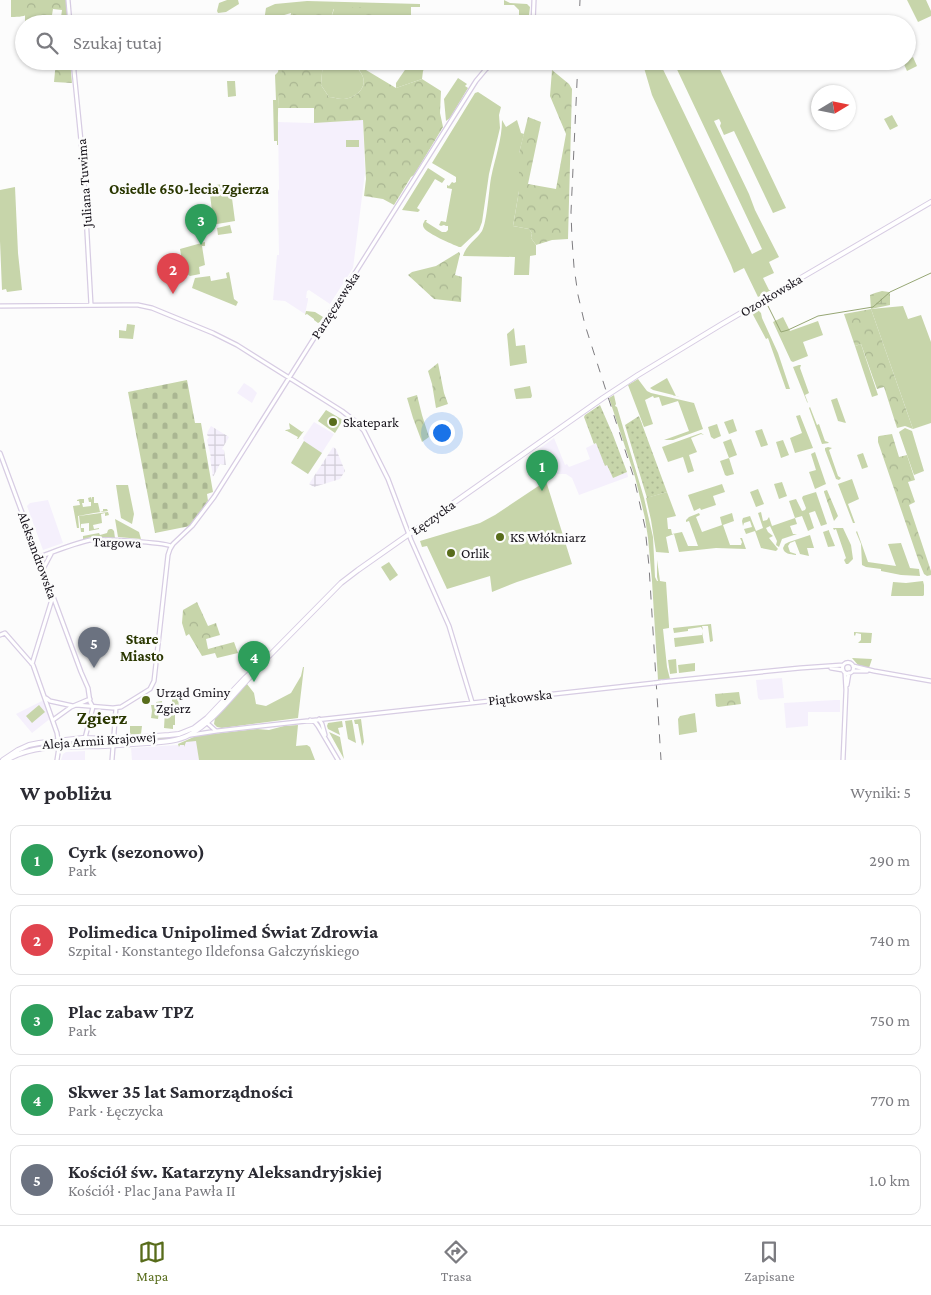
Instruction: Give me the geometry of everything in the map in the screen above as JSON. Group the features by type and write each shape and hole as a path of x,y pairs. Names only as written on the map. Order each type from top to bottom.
{"main road":[{"name":"Ozorkowska","path":"613,391 722,324 931,202"},
{"name":"Łęczycka","path":"241,685 346,579 613,391"},
{"name":"Aleja Armii Krajowej","path":"3,760 29,745 85,738 114,739 176,734 191,729 215,715 241,685"},
{"name":"Aleja Armii Krajowej","path":"7,760 31,750 170,741 188,736 206,721 241,685"}],"street":[{"path":"68,0 69,15"},
{"path":"533,15 534,0"},
{"name":"Juliana Tuwima","path":"74,70 83,160 91,305"},
{"name":"Parzęczewska","path":"170,546 192,526 214,497 476,81 485,70"},
{"path":"0,306 136,305 156,309 237,345 355,421 361,427 388,479 408,535 449,626 472,702"},
{"name":"Aleksandrowska","path":"0,453 88,688 93,706"},
{"name":"Targowa","path":"39,557 82,542 94,540 170,546"},
{"path":"45,696 50,701 75,706 116,708 122,707 150,690 153,685 170,546"},
{"path":"43,569 51,553"},
{"path":"32,664 53,596"},
{"path":"0,635 5,633 32,664 57,730 59,748 56,760"},
{"path":"23,653 29,655 35,652"},
{"name":"Piątkowska","path":"188,736 215,730 808,667 874,671 931,680"},
{"path":"844,760 848,670"},
{"path":"53,720 90,699"},
{"path":"85,738 93,706"},
{"path":"112,760 116,708"},
{"path":"215,715 212,721 215,730"},
{"path":"323,727 329,718"},
{"path":"318,726 319,719"},
{"path":"319,719 327,740"},
{"path":"310,720 318,726 338,760"},
{"path":"206,721 215,730"}],"shaded area":[{"path":"363,120 365,173 353,268 330,304 309,290 307,291 306,298 308,300 305,314 285,301 273,300 277,255 279,255 278,122 310,123"},
{"path":"244,383 257,393 252,403 237,393"},
{"path":"314,422 334,434 308,474 291,462 304,441 303,438"},
{"path":"211,426 229,437 222,449 224,450 226,465 220,464 213,477 207,440 209,437 207,435 208,431"},
{"path":"554,438 565,465 567,464 569,467 590,459 586,448 596,443 605,465 607,465 613,478 627,472 628,477 579,495 572,478 566,474 554,474 550,477 539,449"},
{"path":"333,447 336,449 345,471 340,479 314,487 309,484"},
{"path":"48,500 63,543 43,550 27,506 30,503"},
{"path":"782,678 784,698 760,700 758,698 756,680"},
{"path":"44,700 51,718 32,733 16,714"},
{"path":"840,700 840,712 808,712 808,726 786,728 784,703"},
{"path":"196,736 199,760 132,760 131,748 178,745"},
{"path":"85,751 85,760 61,760 66,752"}],"green space":[{"path":"11,0 41,0 29,14 11,17"},
{"path":"25,0 66,0 67,15 61,15 62,10 53,9 52,15 25,15"},
{"path":"227,0 238,0 239,4 226,12 218,13 219,3"},
{"path":"504,0 510,3 527,4 530,7 529,15 519,15 519,10 514,5 504,5"},
{"path":"907,0 926,0 931,16 918,22"},
{"path":"307,1 420,4 420,7 411,7 411,15 366,15 347,8 347,15 332,15 334,9 293,15 291,15 291,13 265,15 266,8 275,4"},
{"path":"363,7 375,9 374,15 347,15 347,8"},
{"path":"334,8 332,15 293,15 293,13 303,9"},
{"path":"55,70 71,70 72,83 54,82"},
{"path":"278,70 282,70 279,93 277,145 277,141 274,141 273,100 276,100 275,75"},
{"path":"282,70 322,70 321,85 329,97 340,99 352,97 360,91 364,83 359,70 366,70 396,88 422,79 441,91 440,113 443,127 394,205 383,199 364,196 366,179 363,120 314,123 314,108 278,108 279,82"},
{"path":"322,70 358,70 364,83 360,91 352,97 340,99 329,97 321,85"},
{"path":"405,70 424,70 422,79 396,88 396,83"},
{"path":"552,70 569,84 572,89 568,239 552,240 536,245 531,238 532,233 529,229 513,226 519,191 519,153 528,117 541,122 528,184 556,189 566,134 550,96"},
{"path":"645,70 663,70 752,254 762,249 677,70 720,70 786,208 773,213 734,131 724,135 719,119 714,121 779,257 769,262 774,273 763,278 769,290 771,290 758,297 744,268 734,273 652,95"},
{"path":"458,78 467,84 465,86 468,88 450,118 446,121 444,99"},
{"path":"227,81 235,81 236,96 228,97"},
{"path":"478,92 501,107 499,115 500,128 489,174 482,222 479,230 459,247 430,233 423,227 423,224 427,220 426,222 442,232 448,230 448,226 439,225 441,221 446,222 452,189 447,188 447,185 449,186 452,182 456,182 456,177 432,163 475,93"},
{"path":"892,115 898,126 890,130 884,119"},
{"path":"502,120 506,127 517,120 521,133 524,134 519,153 519,191 513,226 529,229 532,233 531,238 536,245 536,255 530,256 529,275 514,275 515,257 463,256 466,249 484,227 491,178 501,135"},
{"path":"346,140 359,140 359,147 346,147"},
{"path":"428,168 445,179 442,183 435,179 417,208 420,210 418,212 402,210"},
{"path":"230,183 235,221 205,226 204,213 212,211 209,186"},
{"path":"15,187 22,290 7,292 6,289 2,290 0,190"},
{"path":"230,225 232,233 218,235 217,228"},
{"path":"205,242 205,246 202,246 205,265 199,267 200,274 190,276 184,272 180,249"},
{"path":"459,252 455,275 462,277 461,302 434,299 408,275 412,272 436,266"},
{"path":"229,272 234,299 238,302 236,306 192,288 195,278 210,276 211,281 227,278 226,273"},
{"path":"882,291 889,292 890,305 871,309 870,295"},
{"path":"903,306 908,319 921,315 931,342 931,423 913,429 871,309"},
{"path":"755,309 761,313 778,353 790,389 786,389 768,338 766,339 751,311"},
{"path":"871,309 913,429 905,426 897,428 884,387 877,389 861,344 855,346 844,314"},
{"path":"306,311 315,312 323,317 318,323 307,314 305,315"},
{"path":"783,317 790,331 818,321 823,335 803,342 808,356 793,362 791,361 773,322"},
{"path":"127,324 135,325 133,339 119,338 119,330 126,331"},
{"path":"514,328 516,346 525,345 527,363 510,366 507,334"},
{"path":"861,344 878,395 872,397 855,346"},
{"path":"438,363 448,404 436,408 428,371"},
{"path":"801,365 800,368 809,393 805,395 808,403 793,367"},
{"path":"667,378 676,396 650,388"},
{"path":"638,379 647,391 651,393 694,403 703,429 673,440 664,440 689,431 678,401 662,406 659,397 654,398 653,396 645,400 653,424 644,427 628,385"},
{"path":"187,380 195,423 201,423 213,492 207,494 208,501 190,526 155,533 128,392"},
{"path":"530,386 531,398 516,399 514,389"},
{"path":"417,395 429,437 422,442 407,398"},
{"path":"614,395 615,406 617,407 644,498 653,537 655,577 658,581 657,560 660,581 666,582 669,628 663,629 670,679 658,680 652,581 645,518 635,477 609,398"},
{"path":"837,398 846,423 838,421 831,400"},
{"path":"600,405 627,472 613,478 607,465 605,466 596,443 594,444 584,417"},
{"path":"810,407 825,441 829,443 822,444"},
{"name":"Skatepark","path":"326,410 343,420 335,433 318,421"},
{"path":"800,415 813,448 795,453 790,438 802,433 796,416"},
{"path":"639,416 667,492 647,498 625,425"},
{"path":"733,419 737,431 729,434 724,422"},
{"path":"289,423 302,432 304,431 298,439 298,437 285,431 290,429"},
{"path":"717,424 721,436 714,439 711,437 708,427"},
{"path":"905,428 912,431 924,471 914,475 899,432"},
{"path":"762,429 768,445 761,447 755,431"},
{"path":"701,433 704,435 701,434 691,438 697,452 689,455 694,471 688,473 683,457 668,462 662,447"},
{"path":"892,434 899,457 907,455 915,480 908,482 915,502 909,505 931,575 927,576 924,574 919,562 878,442 879,436"},
{"path":"731,439 737,455 729,458 723,442"},
{"path":"783,440 789,455 781,458 776,442"},
{"path":"304,441 322,453 308,474 291,463"},
{"path":"828,447 832,448 829,450 838,476 841,478 839,480 836,479 825,450"},
{"path":"815,452 826,484 815,489 809,472 816,470 811,454"},
{"path":"863,453 868,467 862,469 857,455"},
{"path":"729,458 734,474 727,476 720,461"},
{"path":"852,479 859,499 848,504 855,523 853,523 838,484"},
{"name":"KS Włókniarz","path":"546,481 572,564 492,592 490,576 447,589 427,546 422,547 420,541 480,523"},
{"path":"782,482 787,496 779,499 774,484"},
{"path":"722,484 725,492 713,496 716,505 694,511 688,495"},
{"path":"116,485 128,485 134,514 132,524 121,518"},
{"path":"758,489 764,504 756,507 750,492"},
{"path":"827,490 838,516 834,521 824,492"},
{"path":"667,492 676,516 667,518 668,529 671,529 672,534 682,532 688,546 698,546 689,521 686,522 689,517 699,513 700,515 696,517 702,532 722,525 720,517 732,513 734,521 723,525 730,545 741,545 740,538 742,538 746,549 716,548 679,552 674,534 666,537 669,553 656,552 646,498"},
{"path":"816,492 827,524 821,526 815,511 809,513 814,528 808,531 802,516 795,518 789,501 796,499 802,511 805,510 803,496"},
{"path":"91,497 92,500 92,497 94,497 94,503 98,503 100,512 103,509 108,511 78,516 79,528 77,528 73,506 80,505 77,500 84,499 83,507 91,506 88,498"},
{"path":"108,512 109,515 101,514 102,523 93,525 94,529 99,529 89,531 89,523 81,524 84,532 81,532 79,516"},
{"path":"761,512 763,521 769,517 772,526 795,518 797,524 790,526 793,534 797,534 782,539 779,547 776,545 777,541 770,526 766,528 773,536 769,538 778,549 776,551 761,548 755,531 746,534 744,529 752,527 750,521 744,523 743,526 742,521 743,518 750,516 756,531 763,528 758,513"},
{"path":"115,519 139,532 141,539 118,537"},
{"path":"833,528 843,528 851,545 853,559 848,564 844,560 846,558 836,529 834,530"},
{"path":"110,529 114,531 115,538 91,537 83,540 83,536 99,533 100,535 107,533"},
{"path":"829,530 835,546 828,547 823,532"},
{"path":"857,531 868,562 896,566 888,544 901,543 910,568 919,569 920,576 901,575 862,565 861,544"},
{"path":"810,535 814,548 807,548 809,556 800,554 795,541 788,546 790,552 796,555 784,550 785,544"},
{"path":"389,562 398,575 390,581 381,567"},
{"path":"923,581 923,596 891,596 893,582"},
{"path":"197,602 208,626 216,623 220,635 206,639 208,649 234,642 238,653 217,658 215,653 202,656 189,634 186,636 182,623 183,610"},
{"path":"711,624 713,641 710,642 708,626 702,626 703,630 701,627 674,633 673,628"},
{"path":"702,632 704,643 675,647 674,638 702,635"},
{"path":"854,632 872,633 871,643 858,643 861,640 861,634 856,633 855,636"},
{"path":"852,658 872,659 869,668 858,665"},
{"path":"676,659 677,673 670,674 668,660"},
{"path":"695,663 695,671 679,673 678,665"},
{"path":"303,667 298,718 222,728 214,724 215,718 247,684 254,693 256,704 266,706 291,693 301,676"},
{"path":"739,692 741,704 716,706 715,694"},
{"path":"178,694 179,711 172,711 172,695"},
{"path":"162,701 162,705 165,706 164,711 159,711 158,719 151,718 151,705 156,705 156,702"},
{"path":"39,705 45,712 32,723 26,716"},
{"path":"165,711 175,715 173,729 164,728"},
{"path":"695,713 697,732 679,735 678,719 680,716"},
{"path":"361,719 364,742 362,746 358,724 355,724 354,720"},
{"path":"352,720 356,743 348,739 345,721"},
{"path":"342,721 343,727 338,728 340,735 328,729 328,723"},
{"path":"202,725 178,738 124,743 124,740 173,736"},
{"path":"298,725 296,746 307,745 310,747 315,760 199,760 196,741 186,742 184,747 184,745 180,745 179,747 178,744 196,736 257,729 269,730"},
{"path":"130,726 142,726 141,734 130,735"},
{"path":"329,732 340,737 344,759"},
{"path":"86,741 106,742 106,744 69,745 68,743"}],"waterway":[{"path":"768,306 781,332 818,316 873,307 890,292 931,273"}],"railway":[{"path":"579,15 580,0"},
{"path":"578,70 571,212 574,267 585,325 634,478 645,527 661,760"}],"place":[{"name":"Plac zabaw TPZ","path":"201,245"},
{"name":"Polimedica Unipolimed Świat Zdrowia","path":"173,294"},
{"name":"Skatepark","path":"333,422"},
{"name":"Cyrk (sezonowo)","path":"542,491"},
{"name":"KS Włókniarz","path":"500,537"},
{"name":"Orlik","path":"451,553"},
{"name":"Kościół św. Katarzyny Aleksandryjskiej","path":"94,668"},
{"name":"Skwer 35 lat Samorządności","path":"254,682"},
{"name":"Urząd Gminy Zgierz","path":"146,700"}],"district":[{"name":"Osiedle 650-lecia Zgierza","path":"189,189"},
{"name":"Stare Miasto","path":"142,648"},
{"name":"Zgierz","path":"102,717"}]}
